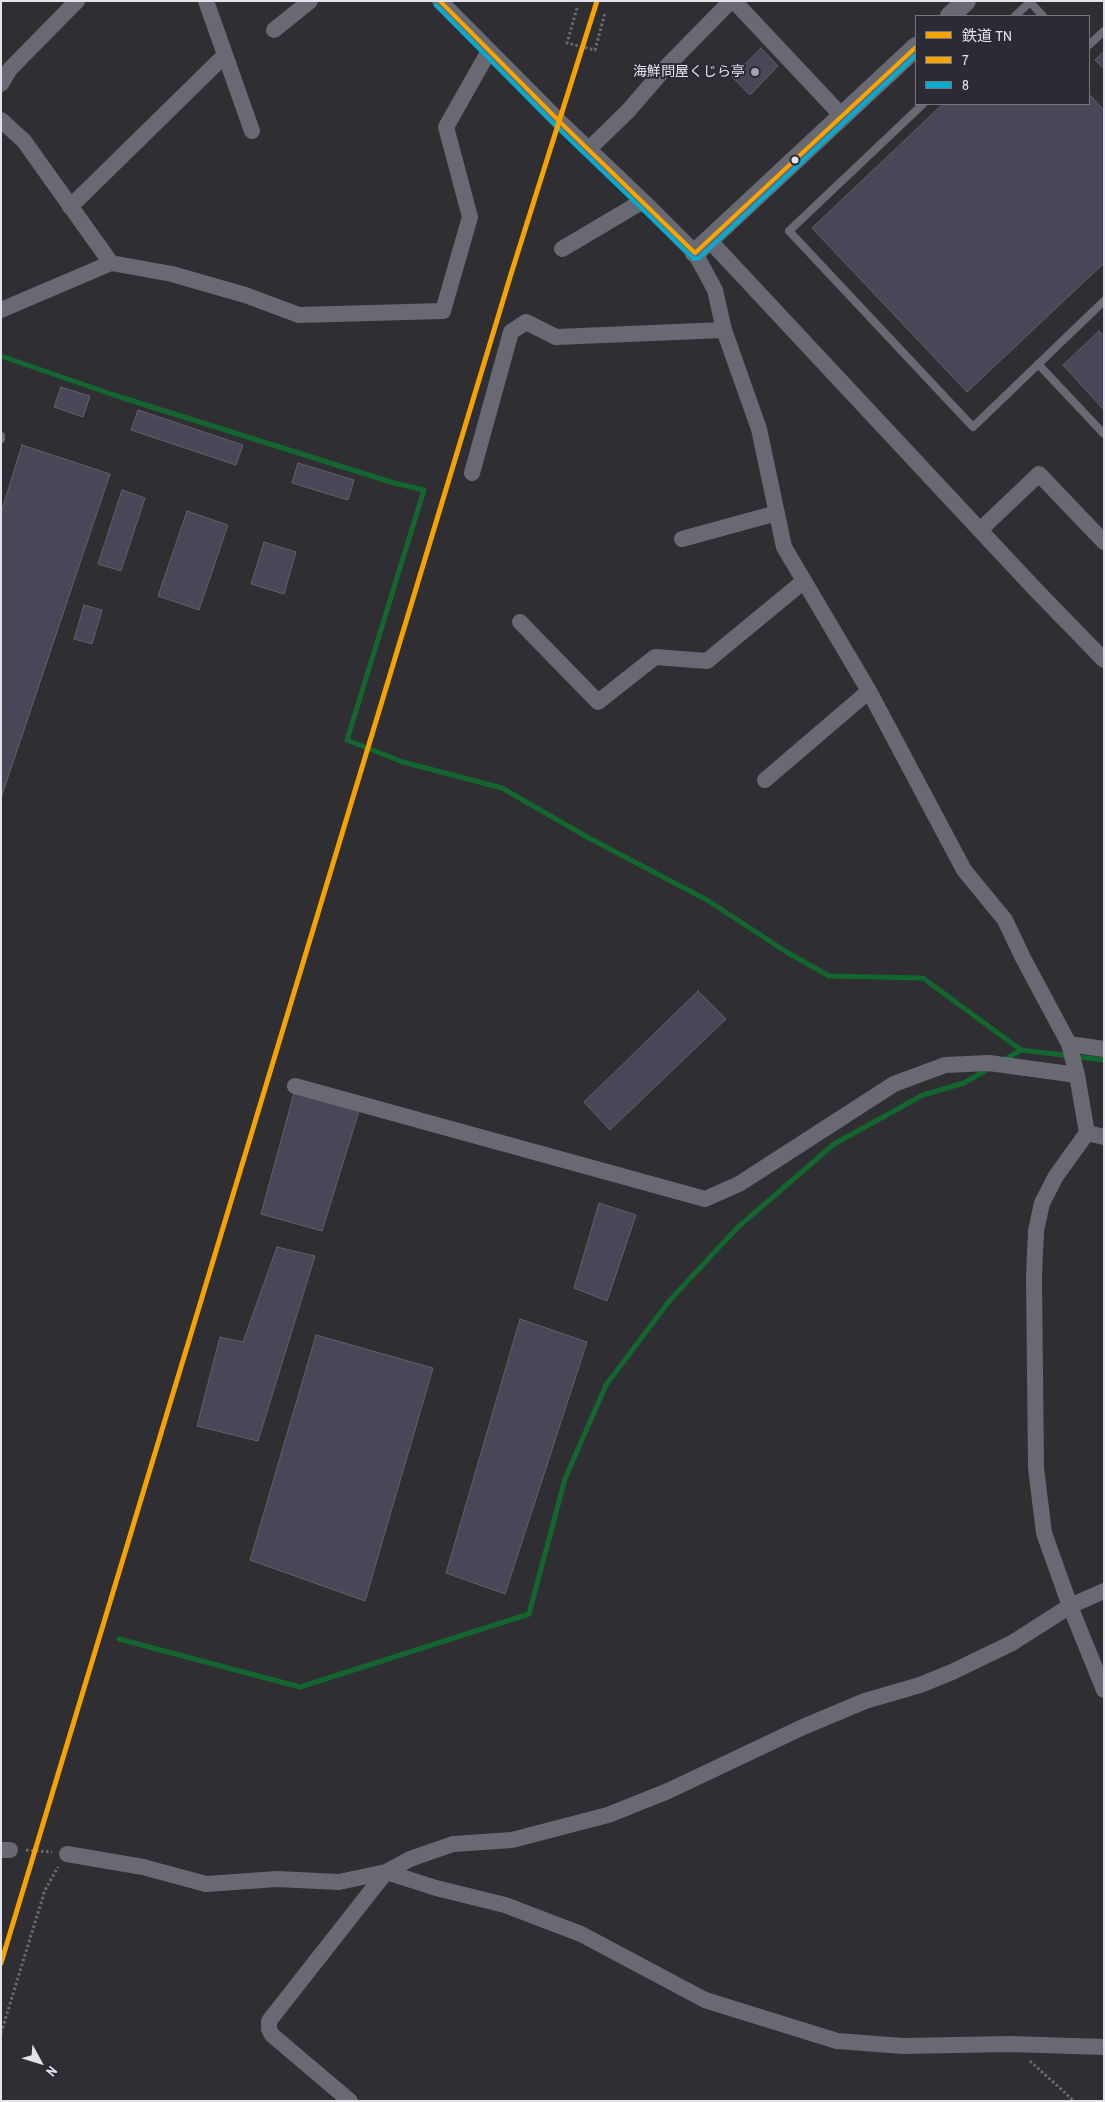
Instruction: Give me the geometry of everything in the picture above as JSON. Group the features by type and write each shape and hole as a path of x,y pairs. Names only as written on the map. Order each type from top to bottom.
{"street":[{"path":"1,84 10,69 77,1"},
{"path":"206,1 252,131"},
{"path":"274,30 310,1"},
{"path":"440,1 643,201 703,247 980,530 1104,660"},
{"path":"589,149 628,111 667,66 732,1 842,116"},
{"path":"951,15 966,1"},
{"path":"703,247 915,48"},
{"path":"1,310 111,263 172,274 245,295 299,315 443,311 470,217 446,127 489,50"},
{"path":"70,207 225,55"},
{"path":"1,120 24,140 111,263"},
{"path":"562,249 643,201"},
{"path":"703,247 724,330 759,429 784,547 869,691 964,870 1005,920 1069,1044 1077,1075 1087,1133 1056,1176 1042,1202 1036,1231 1034,1276 1036,1468 1044,1533 1070,1606 1104,1690"},
{"path":"472,473 511,332 526,322 556,337 724,330"},
{"path":"980,530 1039,474 1104,542"},
{"path":"682,539 777,513"},
{"path":"520,622 598,702 655,657 707,661 804,581"},
{"path":"765,780 869,691"},
{"path":"1069,1044 1104,1049"},
{"path":"295,1086 704,1200 739,1184 894,1084 945,1065 989,1063 1077,1075"},
{"path":"1087,1133 1104,1137"},
{"path":"67,1854 143,1867 206,1884 277,1879 339,1882 386,1872 410,1859 453,1844 512,1840 608,1815 668,1792 803,1727 865,1701 920,1685 952,1672 1012,1643 1070,1606 1104,1591"},
{"path":"386,1872 436,1888 505,1905 581,1934 705,2000 837,2041 903,2046 1010,2044 1104,2047"},
{"path":"350,2101 272,2034 269,2029 269,2021 386,1872"}],"lane":[{"path":"1016,15 1030,2 1042,15"},
{"path":"1090,44 1104,31"},
{"path":"922,105 789,231 973,427 1104,301"},
{"path":"1038,364 1104,434"}],"path":[{"path":"577,8 566,43 595,50 605,14"},
{"path":"1,2033 45,1890 67,1854 34,1850 5,1850"},
{"path":"1010,2044 1074,2101"}],"building":[{"name":"海鮮問屋くじら亭","path":"761,48 778,66 750,95 732,77"},
{"path":"1104,51 1104,69 1095,60"},
{"path":"1090,95 1104,110 1104,263 967,392 812,228 942,105 1090,105"},
{"path":"1099,331 1104,336 1104,410 1063,365"},
{"path":"61,387 90,396 83,417 54,407"},
{"path":"138,410 243,445 236,465 131,430"},
{"path":"22,445 110,474 1,798 1,513"},
{"path":"298,463 354,480 348,500 292,483"},
{"path":"122,490 145,498 121,571 98,564"},
{"path":"187,511 228,525 199,610 158,596"},
{"path":"264,542 296,552 284,594 251,584"},
{"path":"84,605 102,610 92,644 74,639"},
{"path":"698,991 726,1019 610,1130 584,1102"},
{"path":"294,1093 359,1111 322,1231 261,1214"},
{"path":"599,1203 636,1215 607,1301 574,1288"},
{"path":"277,1247 315,1256 258,1441 197,1426 220,1337 243,1342"},
{"path":"520,1319 587,1342 505,1594 446,1573"},
{"path":"316,1335 433,1368 365,1601 250,1560"}],"waterway":[{"path":"1,356 114,395 394,483 424,490 347,740 403,762 502,788 589,838 707,900 785,951 829,976 923,978 1021,1050 1104,1060"},
{"path":"1004,1060 1021,1050"},
{"path":"119,1639 300,1687 529,1614 565,1479 606,1385 670,1300 737,1228 834,1144 923,1095 964,1083 988,1069"}],"rail line":[{"name":"TN","path":"1,1963 511,274 597,1"}],"transit line":[{"name":"7","path":"440,1 560,122 695,253"},
{"name":"8","path":"436,5 556,126 694,259 699,258 915,56"},
{"name":"7","path":"695,253 915,48"}],"place":[{"name":"海鮮問屋くじら亭","path":"755,72"}]}
